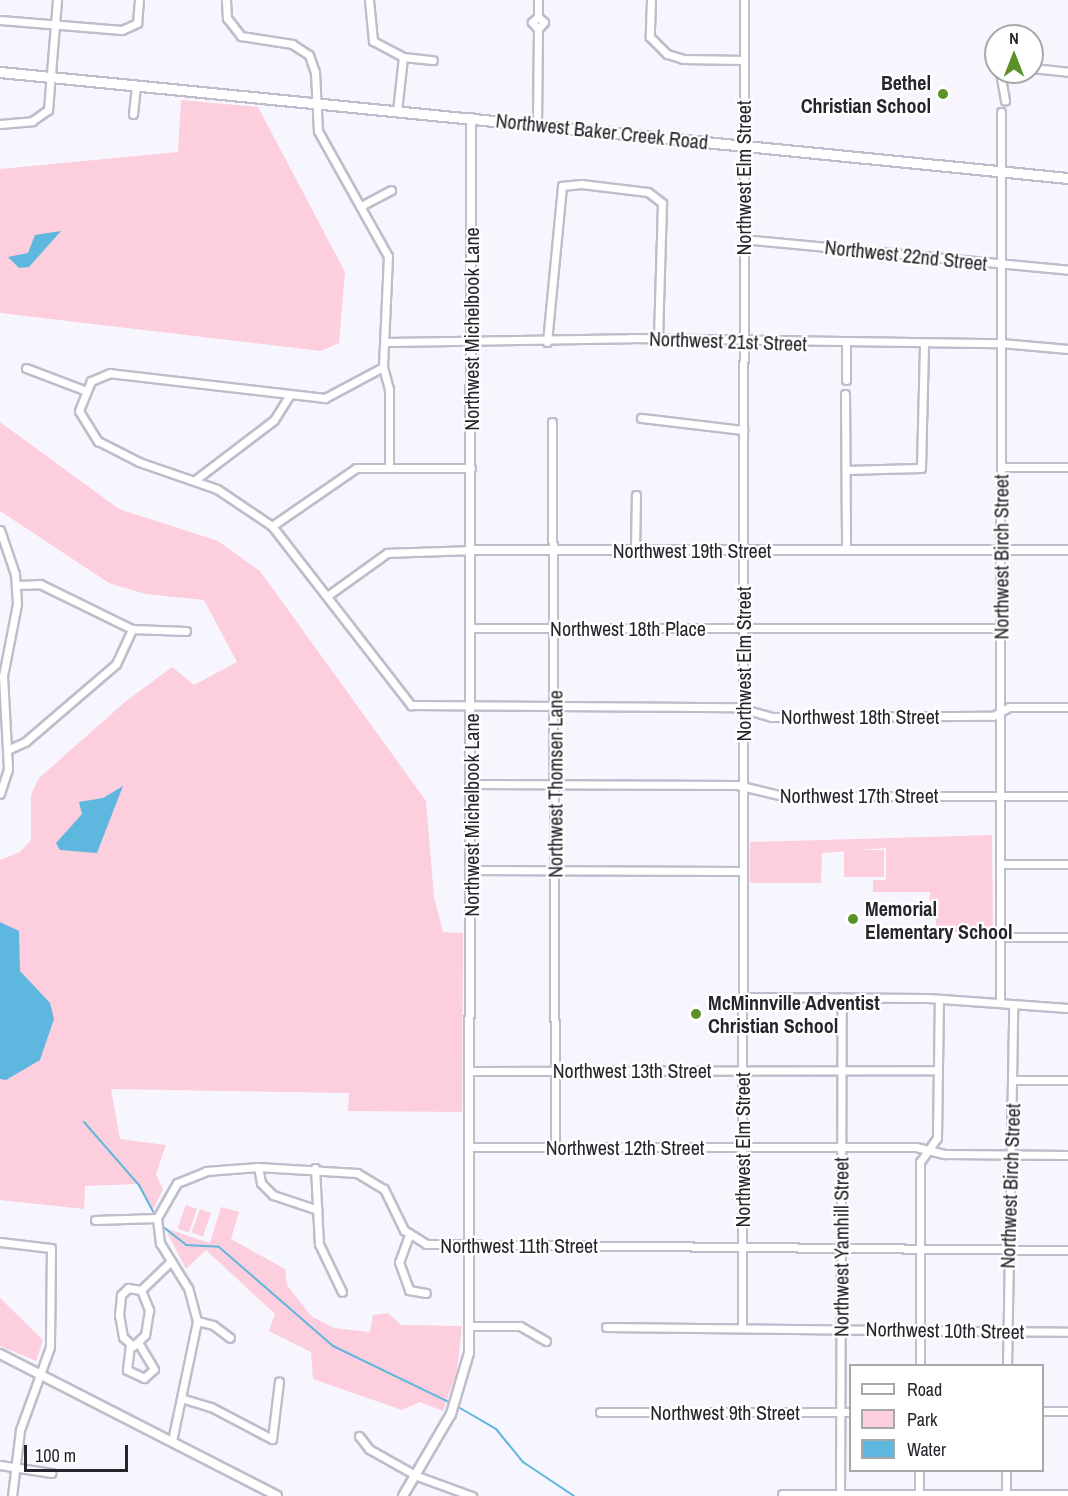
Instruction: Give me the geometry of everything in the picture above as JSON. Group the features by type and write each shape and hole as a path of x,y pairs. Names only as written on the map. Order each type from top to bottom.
{"main road":[{"name":"Northwest Baker Creek Road","path":"0,72 1068,178"}],"street":[{"path":"0,124 43,117 54,77 57,0"},
{"path":"0,20 129,30 137,23 139,0"},
{"path":"226,0 227,18 241,36 292,44 309,55 315,72 313,103 318,131 388,256 388,342 383,367 389,389 388,468"},
{"path":"369,0 373,41 403,57 434,60"},
{"path":"537,125 538,29 543,22 538,17 538,0"},
{"path":"651,0 650,37 667,54 683,59 744,60"},
{"name":"Northwest Elm Street","path":"742,1328 744,0"},
{"path":"397,111 403,57"},
{"path":"1044,69 1068,72"},
{"path":"1002,84 1005,101"},
{"path":"133,114 136,85"},
{"name":"Northwest Birch Street","path":"1000,1002 1001,112"},
{"name":"Northwest Michelbook Lane","path":"403,1496 417,1476 459,1391 470,1326 471,118"},
{"path":"547,342 562,186 581,184 648,192 662,203 658,339"},
{"path":"361,206 391,190"},
{"name":"Northwest 22nd Street","path":"743,239 1068,270"},
{"name":"Northwest 21st Street","path":"388,342 658,339 743,343 1001,343 1068,350"},
{"path":"846,343 846,380"},
{"path":"846,470 921,468 924,343"},
{"path":"330,594 272,526 234,498 195,480 139,462 98,441 79,411 84,390 99,376 119,373 289,396 342,394 383,367"},
{"path":"26,368 84,390"},
{"path":"845,394 846,550"},
{"path":"195,480 274,420 289,396"},
{"path":"640,418 743,430"},
{"name":"Northwest Thomsen Lane","path":"552,422 555,550 555,1147"},
{"path":"1001,467 1068,467"},
{"path":"272,526 348,471 388,468 471,468"},
{"path":"635,550 636,495"},
{"path":"0,530 16,585 2,687 7,750 0,794"},
{"name":"Northwest 19th Street","path":"330,594 387,553 471,550 1068,550"},
{"path":"16,585 40,584 132,629 186,631"},
{"name":"Northwest 18th Street","path":"330,594 407,702 471,706 743,708 771,717 993,716 1001,712 1068,707"},
{"name":"Northwest 18th Place","path":"470,628 1001,628"},
{"path":"7,750 24,742 116,664 132,629"},
{"name":"Northwest 17th Street","path":"471,784 743,786 783,796 1068,796"},
{"path":"1000,864 1068,864"},
{"path":"471,870 743,872"},
{"path":"1000,937 1068,937"},
{"path":"743,997 842,997 939,1002 1000,1002 1013,1007 1068,1008"},
{"name":"Northwest Yamhill Street","path":"840,1494 842,997"},
{"path":"920,1364 920,1162 937,1138 939,1002"},
{"name":"Northwest Birch Street","path":"1007,1364 1008,1248 1014,1080 1013,1007"},
{"name":"Northwest 13th Street","path":"470,1071 937,1070"},
{"path":"1014,1080 1068,1080"},
{"name":"Northwest 12th Street","path":"469,1147 842,1147 1011,1155 1068,1155"},
{"path":"258,1167 261,1183 273,1195 318,1210"},
{"path":"172,1441 184,1399 197,1321 188,1288 160,1244 158,1218 168,1192 191,1176 258,1167 315,1168 373,1180 391,1198 409,1235 399,1262 409,1290 426,1293"},
{"path":"315,1168 319,1244 342,1292"},
{"path":"95,1220 158,1218"},
{"name":"Northwest 11th Street","path":"409,1235 426,1244 469,1245 1068,1250"},
{"path":"0,1242 51,1248 50,1347 40,1373 13,1468 12,1496"},
{"path":"141,1290 170,1263"},
{"path":"139,1344 154,1369 144,1378 127,1370 130,1345 121,1329 120,1300 128,1288 141,1290"},
{"path":"139,1344 149,1318 141,1290"},
{"path":"197,1321 213,1325 230,1338"},
{"path":"470,1326 520,1326 546,1341"},
{"name":"Northwest 10th Street","path":"606,1327 1068,1332"},
{"path":"130,1345 139,1344"},
{"path":"0,1354 277,1496"},
{"path":"184,1399 211,1407 272,1439 279,1381"},
{"name":"Northwest 9th Street","path":"600,1412 849,1412"},
{"path":"1044,1412 1068,1412"},
{"path":"359,1436 369,1449 417,1476 472,1496"},
{"path":"0,1465 51,1473"},
{"path":"919,1472 919,1494"},
{"path":"1006,1472 1006,1495"},
{"path":"782,1494 1068,1494"}],"green space":[{"path":"181,100 258,107 345,272 339,343 321,351 0,313 0,169 178,152"},
{"path":"0,422 119,509 218,541 260,571 426,801 434,897 443,932 463,933 462,1112 348,1111 349,1093 111,1089 120,1139 166,1145 156,1174 163,1190 152,1211 137,1184 85,1186 84,1209 0,1200 0,860 20,852 31,840 31,795 39,778 125,702 172,667 194,685 237,662 204,600 145,594 109,583 0,511"},
{"path":"992,835 993,932 936,932 936,902 930,902 930,892 873,892 873,880 886,880 886,848 822,853 821,883 750,883 750,842"},
{"path":"844,850 884,850 884,877 844,877"},
{"path":"186,1205 197,1209 189,1233 177,1228"},
{"path":"221,1207 239,1212 231,1239 285,1269 287,1285 311,1316 334,1328 370,1332 373,1315 388,1313 401,1325 462,1326 457,1371 443,1411 420,1402 402,1410 313,1379 311,1352 269,1331 275,1314 206,1250 186,1269 165,1228 210,1243"},
{"path":"200,1209 211,1213 203,1237 191,1232"},
{"path":"0,1298 43,1340 36,1361 0,1346"}],"water":[{"path":"61,231 29,267 19,268 8,257 28,253 35,235"},
{"path":"123,786 97,853 60,850 56,843 82,814 79,802 103,798"},
{"path":"0,922 19,931 20,971 50,1003 54,1019 40,1060 6,1080 0,1079"}],"waterway":[{"path":"84,1122 139,1185 153,1211"},
{"path":"162,1226 186,1245 219,1247 333,1346 449,1402"},
{"path":"460,1408 496,1429 523,1462 574,1496"}],"place":[{"name":"Bethel Christian School","path":"943,94"},
{"name":"Memorial Elementary School","path":"853,919"},
{"name":"McMinnville Adventist Christian School","path":"696,1014"}]}
